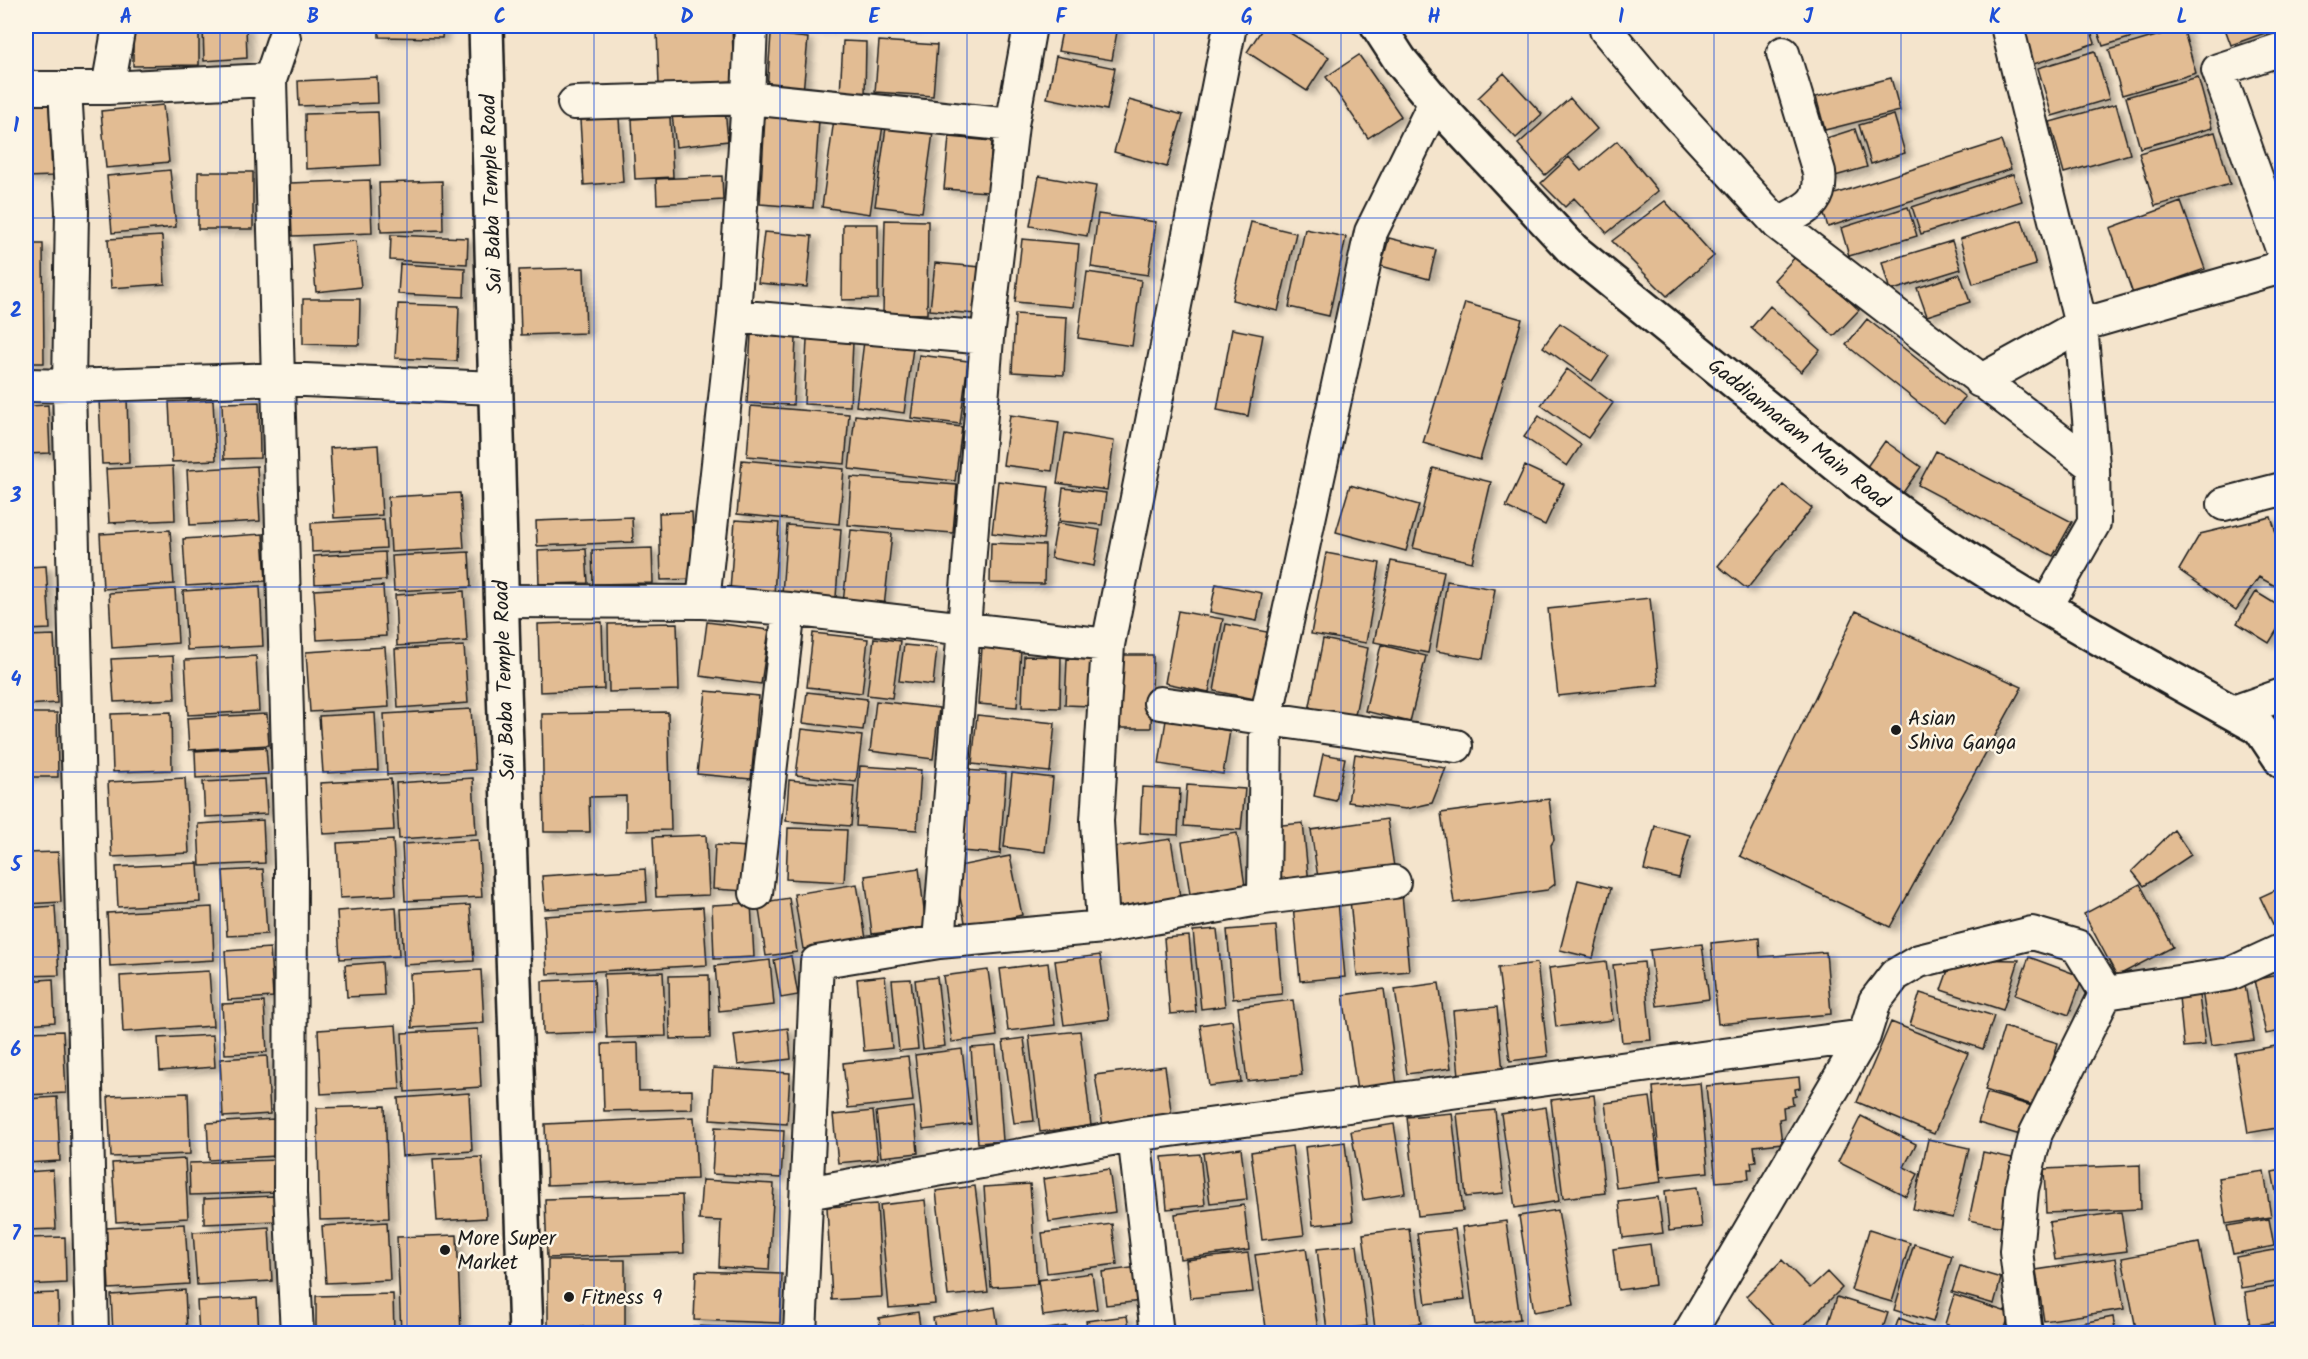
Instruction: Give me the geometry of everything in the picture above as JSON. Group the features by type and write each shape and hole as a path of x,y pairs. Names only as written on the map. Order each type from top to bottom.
{"street":[{"path":"108,88 119,26"},
{"name":"Sai Baba Temple Road","path":"486,26 526,1334"},
{"path":"703,602 734,316 751,26"},
{"path":"939,942 987,338 1012,125 1030,26"},
{"path":"1103,927 1097,821 1108,645 1230,26"},
{"name":"Gaddiannaram Main Road","path":"1378,26 1400,60 1435,102 1582,258 1881,501 2046,607 2260,728 2283,761"},
{"path":"2007,26 2081,325 2093,466 2094,523 2046,607"},
{"path":"1606,30 1661,96 1778,224 2093,466"},
{"path":"284,38 270,80 280,379 291,866 290,1193 297,1334"},
{"path":"2283,49 2218,70 2283,249"},
{"path":"1778,224 1815,201 1821,187 1819,172 1783,53"},
{"path":"26,88 108,88 270,80"},
{"path":"65,88 72,211 69,387 92,1334"},
{"path":"574,103 748,98 1012,125"},
{"path":"1264,898 1266,719 1371,232 1435,102"},
{"path":"1980,381 2081,325 2283,267"},
{"path":"734,316 987,338"},
{"path":"26,385 69,387 280,379 496,388"},
{"path":"2224,504 2283,489"},
{"path":"502,601 703,602 789,609 1108,645"},
{"path":"756,893 789,609"},
{"path":"2233,712 2283,695"},
{"path":"1160,703 1456,746"},
{"path":"800,1334 817,962 939,942 1103,927 1264,898 1394,882"},
{"path":"1689,1334 1864,1036 1875,1001 1895,975 1919,961 2032,933 2077,946 2106,993"},
{"path":"2106,993 2229,974 2283,950"},
{"path":"2026,1334 2016,1251 2022,1189 2036,1133 2106,993"},
{"path":"807,1193 1134,1135 1864,1036"},
{"path":"1134,1135 1157,1334"}],"building":[{"path":"133,26 199,26 199,65 133,66"},
{"path":"203,26 246,26 247,58 204,61"},
{"path":"379,26 443,26 442,38 379,37"},
{"path":"732,26 734,81 659,85 657,31"},
{"path":"781,26 915,26 916,27 781,28"},
{"path":"1063,26 1118,26 1112,60 1058,51"},
{"path":"1264,26 1279,26 1329,57 1307,91 1247,52"},
{"path":"2028,26 2089,26 2095,43 2028,66 2016,29"},
{"path":"2096,26 2168,26 2103,46"},
{"path":"2224,26 2282,26 2282,27 2231,45"},
{"path":"2183,28 2196,73 2122,95 2109,50"},
{"path":"771,34 808,38 803,93 767,90"},
{"path":"843,41 866,42 865,96 840,95"},
{"path":"879,41 937,45 933,96 875,92"},
{"path":"2095,51 2109,99 2052,116 2038,68"},
{"path":"1359,55 1401,116 1368,138 1326,77"},
{"path":"1056,56 1115,68 1107,110 1047,98"},
{"path":"1504,73 1542,114 1516,138 1478,98"},
{"path":"377,77 378,103 299,106 298,81"},
{"path":"2198,77 2212,128 2140,148 2126,97"},
{"path":"1891,78 1900,111 1825,130 1816,97"},
{"path":"1570,98 1597,129 1545,175 1518,144"},
{"path":"1129,100 1183,115 1167,167 1114,152"},
{"path":"49,103 52,176 26,177 26,104"},
{"path":"2116,104 2130,154 2064,173 2050,122"},
{"path":"163,105 169,162 106,168 101,111"},
{"path":"725,109 728,141 676,147 672,115"},
{"path":"378,112 380,165 306,169 305,114"},
{"path":"1894,115 1905,153 1871,164 1859,125"},
{"path":"670,117 673,177 635,179 632,119"},
{"path":"765,117 819,120 813,208 760,204"},
{"path":"619,118 623,182 584,185 580,120"},
{"path":"834,119 883,125 870,214 822,207"},
{"path":"886,127 933,133 922,212 875,206"},
{"path":"1855,129 1867,167 1828,178 1817,141"},
{"path":"2215,132 2230,184 2155,206 2139,153"},
{"path":"949,137 992,141 988,192 944,189"},
{"path":"1617,141 1658,191 1607,233 1574,198 1565,207 1541,183 1569,157 1581,171"},
{"path":"2001,141 2011,169 1828,227 1819,199"},
{"path":"170,170 176,227 112,233 107,176"},
{"path":"198,172 253,172 253,229 198,229"},
{"path":"2013,174 2022,201 1921,234 1912,207"},
{"path":"722,176 723,200 657,204 656,179"},
{"path":"1039,176 1096,186 1087,236 1030,226"},
{"path":"370,180 372,233 292,236 290,183"},
{"path":"442,181 443,230 381,232 379,183"},
{"path":"1665,201 1714,256 1667,296 1612,241"},
{"path":"2181,202 2205,269 2133,294 2110,228"},
{"path":"1908,207 1917,236 1849,256 1841,228"},
{"path":"1098,214 1156,222 1148,275 1091,267"},
{"path":"885,220 928,221 927,314 883,313"},
{"path":"2022,220 2036,265 1973,284 1960,239"},
{"path":"1251,222 1296,233 1278,311 1232,300"},
{"path":"843,224 878,224 878,299 842,300"},
{"path":"1305,229 1346,237 1329,316 1289,307"},
{"path":"764,232 812,236 807,287 758,283"},
{"path":"391,235 468,238 467,264 390,260"},
{"path":"162,236 165,284 111,288 108,239"},
{"path":"1389,238 1436,250 1429,279 1381,266"},
{"path":"1022,239 1079,244 1073,307 1015,302"},
{"path":"356,241 361,287 316,292 312,245"},
{"path":"1952,241 1961,269 1890,291 1882,262"},
{"path":"26,244 43,244 44,363 26,363"},
{"path":"1798,254 1859,310 1834,336 1774,280"},
{"path":"935,263 981,267 976,314 930,310"},
{"path":"400,264 465,268 464,297 398,294"},
{"path":"584,268 586,333 521,335 519,270"},
{"path":"1087,272 1141,280 1132,346 1078,338"},
{"path":"1960,274 1970,302 1927,316 1917,288"},
{"path":"303,299 360,299 359,345 303,344"},
{"path":"1465,303 1522,319 1480,460 1423,443"},
{"path":"398,304 459,306 457,361 395,358"},
{"path":"1770,306 1820,350 1801,372 1751,328"},
{"path":"1015,314 1067,317 1064,375 1012,372"},
{"path":"1867,319 1965,397 1944,423 1846,345"},
{"path":"1560,323 1609,356 1592,381 1543,347"},
{"path":"1232,329 1263,335 1248,416 1217,410"},
{"path":"751,335 796,338 793,405 747,403"},
{"path":"807,339 853,342 850,406 804,404"},
{"path":"864,341 913,348 904,413 856,406"},
{"path":"919,355 968,361 960,424 911,418"},
{"path":"1567,369 1613,403 1588,438 1541,405"},
{"path":"127,398 129,463 102,464 99,399"},
{"path":"213,400 216,460 172,462 169,402"},
{"path":"259,402 260,458 224,459 222,403"},
{"path":"48,405 50,453 26,454 26,406"},
{"path":"751,406 849,414 845,464 747,456"},
{"path":"855,415 962,427 955,481 849,469"},
{"path":"1010,415 1059,422 1052,471 1003,465"},
{"path":"1539,416 1581,445 1567,466 1524,437"},
{"path":"1065,433 1114,441 1107,490 1057,483"},
{"path":"1885,441 1921,467 1902,494 1866,468"},
{"path":"378,445 382,515 334,518 330,448"},
{"path":"1936,451 2072,522 2053,556 1918,485"},
{"path":"742,460 844,469 839,524 737,514"},
{"path":"173,466 175,520 109,523 106,469"},
{"path":"257,466 260,521 190,525 187,470"},
{"path":"1525,466 1564,484 1545,525 1506,507"},
{"path":"1433,468 1491,482 1472,562 1413,548"},
{"path":"851,477 957,485 953,533 848,525"},
{"path":"998,481 1049,487 1043,539 992,533"},
{"path":"1350,485 1419,505 1406,551 1336,532"},
{"path":"1783,485 1812,508 1747,589 1718,566"},
{"path":"1063,488 1106,493 1102,525 1059,521"},
{"path":"460,493 464,548 391,552 388,497"},
{"path":"692,512 695,579 661,580 659,513"},
{"path":"632,517 633,542 537,546 536,521"},
{"path":"2271,517 2282,551 2282,577 2275,586 2259,577 2236,610 2179,570 2200,534"},
{"path":"384,519 386,548 312,552 311,523"},
{"path":"735,520 779,523 774,594 730,591"},
{"path":"1057,523 1100,530 1094,566 1051,558"},
{"path":"787,525 841,529 836,597 782,594"},
{"path":"170,530 174,584 103,589 100,534"},
{"path":"851,530 892,534 884,607 843,603"},
{"path":"263,534 266,581 186,586 183,539"},
{"path":"991,543 1045,545 1044,584 990,583"},
{"path":"652,548 653,583 593,584 592,550"},
{"path":"586,549 588,583 539,584 538,551"},
{"path":"385,552 386,580 315,584 314,556"},
{"path":"469,552 471,587 394,591 392,556"},
{"path":"1326,553 1380,563 1366,643 1311,634"},
{"path":"1391,561 1444,571 1428,653 1374,642"},
{"path":"46,566 50,629 26,630 26,567"},
{"path":"1447,581 1495,589 1483,659 1436,651"},
{"path":"1216,584 1262,593 1257,621 1210,612"},
{"path":"260,586 263,646 187,650 183,591"},
{"path":"383,586 386,636 317,640 314,590"},
{"path":"175,589 178,643 112,648 109,593"},
{"path":"464,591 467,641 397,646 395,595"},
{"path":"2256,592 2282,608 2282,622 2269,643 2237,623"},
{"path":"1650,598 1659,685 1558,696 1548,609"},
{"path":"1178,611 1223,619 1209,692 1165,683"},
{"path":"1856,611 2022,687 1890,927 1740,856"},
{"path":"602,622 604,689 540,692 538,624"},
{"path":"707,622 769,630 761,684 700,676"},
{"path":"677,623 679,690 609,692 608,624"},
{"path":"1226,624 1272,633 1260,700 1214,691"},
{"path":"813,633 868,639 862,693 807,687"},
{"path":"54,635 57,703 26,705 26,636"},
{"path":"874,638 900,641 892,698 867,695"},
{"path":"1323,639 1368,648 1354,720 1309,711"},
{"path":"904,645 937,648 933,685 899,681"},
{"path":"1381,645 1426,656 1410,722 1365,711"},
{"path":"464,646 468,703 398,708 395,649"},
{"path":"385,647 389,707 310,712 306,652"},
{"path":"982,647 1021,650 1017,707 978,704"},
{"path":"1121,655 1153,655 1151,728 1119,728"},
{"path":"173,656 175,699 114,702 111,659"},
{"path":"256,656 259,711 188,715 185,660"},
{"path":"1024,656 1061,657 1060,708 1022,707"},
{"path":"1067,659 1095,660 1093,706 1065,705"},
{"path":"706,691 759,696 751,779 697,774"},
{"path":"807,692 867,699 863,730 803,723"},
{"path":"876,701 939,708 933,759 870,751"},
{"path":"471,709 475,770 387,775 384,714"},
{"path":"171,712 172,770 113,772 111,714"},
{"path":"668,712 671,830 626,831 626,796 589,797 590,832 544,832 542,714"},
{"path":"26,713 57,713 58,777 26,777"},
{"path":"375,713 378,770 323,773 319,716"},
{"path":"267,714 269,745 189,750 187,718"},
{"path":"977,715 1055,723 1050,772 972,764"},
{"path":"1166,720 1230,731 1223,774 1159,764"},
{"path":"802,729 862,736 856,782 796,775"},
{"path":"266,747 268,774 196,778 195,751"},
{"path":"1323,754 1345,758 1336,801 1314,796"},
{"path":"1355,754 1446,768 1432,803 1406,809 1348,802"},
{"path":"860,766 921,770 917,830 856,826"},
{"path":"965,770 1006,773 1000,854 960,851"},
{"path":"1012,773 1053,778 1045,852 1004,847"},
{"path":"185,778 189,853 112,857 108,782"},
{"path":"473,778 476,834 399,839 396,783"},
{"path":"265,779 267,814 205,817 203,782"},
{"path":"391,779 394,830 323,834 320,783"},
{"path":"789,780 854,786 851,826 786,821"},
{"path":"1187,785 1245,789 1241,830 1184,826"},
{"path":"1142,787 1180,789 1178,835 1140,833"},
{"path":"1549,799 1554,840 1551,845 1555,884 1547,890 1454,903 1441,813"},
{"path":"1387,819 1394,867 1318,878 1311,830"},
{"path":"263,820 265,863 200,866 198,824"},
{"path":"1303,823 1309,884 1277,887 1272,826"},
{"path":"1655,826 1690,835 1679,878 1644,870"},
{"path":"788,828 847,830 844,882 786,879"},
{"path":"2174,830 2191,855 2144,886 2132,871"},
{"path":"1237,833 1245,886 1190,894 1182,842"},
{"path":"706,835 709,895 656,897 653,837"},
{"path":"1171,839 1180,897 1117,907 1108,848"},
{"path":"393,840 396,895 340,898 337,843"},
{"path":"478,840 482,897 405,901 402,844"},
{"path":"715,845 749,847 747,891 713,889"},
{"path":"58,852 61,902 26,904 26,853"},
{"path":"1010,856 1022,915 966,927 954,867"},
{"path":"198,863 200,902 118,907 116,867"},
{"path":"919,868 926,927 872,934 865,876"},
{"path":"263,869 267,934 227,936 223,871"},
{"path":"645,869 647,902 545,909 542,876"},
{"path":"1578,880 1611,888 1593,958 1560,950"},
{"path":"857,884 866,939 803,949 794,894"},
{"path":"2140,884 2173,947 2117,976 2084,914"},
{"path":"2282,887 2282,937 2280,939 2260,897"},
{"path":"1402,894 1409,971 1357,976 1350,899"},
{"path":"789,898 797,952 766,956 758,903"},
{"path":"1338,901 1345,977 1300,981 1293,905"},
{"path":"751,903 754,957 714,959 712,905"},
{"path":"470,905 474,961 404,965 401,909"},
{"path":"55,906 59,975 26,976 26,908"},
{"path":"212,907 214,960 110,966 107,913"},
{"path":"396,907 399,956 340,959 337,911"},
{"path":"703,907 707,965 547,974 544,916"},
{"path":"1276,926 1282,994 1233,999 1227,930"},
{"path":"1217,929 1225,1006 1201,1009 1193,931"},
{"path":"1189,936 1196,1012 1170,1014 1164,938"},
{"path":"1759,938 1760,957 1826,952 1831,1014 1718,1024 1711,943"},
{"path":"1702,944 1709,999 1657,1006 1650,950"},
{"path":"270,948 273,997 228,1000 225,951"},
{"path":"1100,955 1109,1019 1064,1025 1055,961"},
{"path":"791,956 798,995 781,998 774,960"},
{"path":"2029,957 2083,977 2069,1015 2015,995"},
{"path":"1952,959 2019,960 2003,1010 1941,990"},
{"path":"770,960 774,1005 719,1011 715,966"},
{"path":"1606,961 1613,1020 1556,1027 1549,968"},
{"path":"382,962 384,995 347,997 345,965"},
{"path":"1644,962 1651,1040 1622,1042 1613,965"},
{"path":"1048,963 1055,1025 1008,1031 1000,969"},
{"path":"1537,963 1548,1056 1510,1061 1498,968"},
{"path":"481,970 484,1023 412,1028 410,974"},
{"path":"988,970 997,1036 952,1042 943,976"},
{"path":"209,971 213,1026 123,1032 120,976"},
{"path":"663,972 666,1036 607,1038 604,974"},
{"path":"2282,974 2282,1031 2266,1034 2254,980"},
{"path":"709,975 710,1038 670,1039 669,976"},
{"path":"885,976 892,1048 864,1051 857,979"},
{"path":"937,977 945,1046 923,1049 915,980"},
{"path":"53,979 55,1022 26,1024 26,981"},
{"path":"594,979 596,1032 543,1034 542,981"},
{"path":"911,979 918,1049 899,1051 892,980"},
{"path":"1439,983 1451,1068 1407,1074 1395,989"},
{"path":"2245,984 2254,1040 2211,1046 2202,991"},
{"path":"1384,989 1397,1085 1357,1091 1343,995"},
{"path":"1920,993 1994,1016 1983,1049 1910,1025"},
{"path":"2199,995 2205,1045 2184,1047 2179,997"},
{"path":"1293,1000 1302,1075 1247,1081 1238,1007"},
{"path":"264,1002 267,1052 225,1054 222,1004"},
{"path":"1497,1007 1503,1072 1459,1076 1453,1011"},
{"path":"1232,1020 1241,1082 1209,1086 1200,1025"},
{"path":"1891,1022 1968,1053 1934,1134 1857,1102"},
{"path":"396,1025 400,1089 321,1094 318,1030"},
{"path":"2004,1027 2058,1043 2039,1107 1985,1090"},
{"path":"788,1028 791,1059 738,1065 734,1035"},
{"path":"478,1029 481,1087 405,1092 402,1033"},
{"path":"63,1031 66,1093 26,1095 26,1032"},
{"path":"1080,1031 1091,1126 1040,1132 1029,1036"},
{"path":"213,1035 215,1067 160,1071 158,1038"},
{"path":"1024,1038 1034,1121 1014,1123 1003,1041"},
{"path":"638,1043 639,1091 692,1090 692,1109 604,1111 602,1044"},
{"path":"2282,1045 2282,1127 2248,1133 2235,1053"},
{"path":"996,1046 1003,1141 978,1143 971,1048"},
{"path":"962,1049 971,1124 923,1130 915,1055"},
{"path":"267,1056 270,1114 223,1117 220,1059"},
{"path":"908,1056 913,1101 848,1108 843,1063"},
{"path":"1165,1066 1172,1118 1103,1127 1095,1075"},
{"path":"713,1068 790,1073 787,1124 710,1119"},
{"path":"1799,1077 1800,1088 1795,1089 1796,1096 1792,1097 1793,1105 1783,1107 1784,1118 1779,1119 1782,1143 1754,1146 1756,1161 1751,1162 1752,1169 1748,1169 1749,1179 1716,1182 1706,1086"},
{"path":"1700,1083 1708,1172 1661,1177 1653,1087"},
{"path":"188,1093 190,1154 111,1157 108,1096"},
{"path":"469,1093 472,1151 402,1156 398,1098"},
{"path":"1987,1093 2032,1106 2024,1136 1978,1123"},
{"path":"1594,1095 1605,1193 1563,1198 1551,1100"},
{"path":"57,1097 60,1161 26,1163 26,1099"},
{"path":"1650,1097 1661,1182 1616,1188 1605,1103"},
{"path":"385,1106 389,1218 320,1220 317,1108"},
{"path":"914,1107 918,1153 881,1157 876,1112"},
{"path":"1546,1107 1559,1201 1515,1208 1501,1114"},
{"path":"1495,1110 1504,1193 1466,1197 1457,1114"},
{"path":"873,1111 878,1159 838,1163 833,1115"},
{"path":"1452,1113 1463,1211 1418,1216 1407,1117"},
{"path":"1861,1116 1916,1144 1904,1167 1918,1174 1906,1196 1838,1162"},
{"path":"694,1117 697,1179 547,1185 545,1124"},
{"path":"274,1119 276,1156 209,1160 207,1123"},
{"path":"1394,1124 1405,1193 1363,1200 1351,1131"},
{"path":"715,1127 784,1131 781,1178 712,1174"},
{"path":"1928,1139 1969,1148 1953,1218 1913,1209"},
{"path":"1345,1142 1353,1221 1313,1225 1305,1147"},
{"path":"1292,1146 1304,1235 1262,1240 1251,1152"},
{"path":"1241,1148 1247,1199 1210,1203 1203,1153"},
{"path":"1983,1152 2022,1160 2008,1228 1969,1220"},
{"path":"1200,1154 1205,1205 1167,1209 1162,1157"},
{"path":"482,1157 486,1218 437,1221 433,1159"},
{"path":"185,1159 188,1218 116,1222 112,1163"},
{"path":"279,1160 279,1192 190,1195 189,1163"},
{"path":"2140,1165 2141,1209 2046,1213 2044,1169"},
{"path":"1109,1169 1115,1212 1049,1222 1043,1179"},
{"path":"53,1170 56,1229 26,1230 26,1172"},
{"path":"2282,1170 2282,1223 2272,1172"},
{"path":"2264,1171 2271,1217 2226,1224 2219,1178"},
{"path":"702,1180 774,1184 769,1270 719,1267 721,1221 699,1220"},
{"path":"1030,1184 1037,1284 991,1287 984,1187"},
{"path":"975,1186 988,1292 948,1296 936,1191"},
{"path":"1697,1187 1702,1227 1669,1231 1665,1191"},
{"path":"682,1195 684,1253 547,1258 545,1199"},
{"path":"274,1196 276,1221 204,1224 204,1199"},
{"path":"1658,1197 1663,1233 1623,1238 1619,1202"},
{"path":"925,1200 935,1304 889,1308 880,1205"},
{"path":"877,1204 882,1297 832,1300 827,1207"},
{"path":"1244,1205 1249,1250 1180,1259 1175,1214"},
{"path":"1558,1210 1574,1305 1534,1312 1519,1216"},
{"path":"2121,1212 2127,1251 2055,1260 2049,1222"},
{"path":"2269,1219 2274,1246 2233,1254 2227,1226"},
{"path":"1506,1221 1520,1319 1475,1325 1462,1227"},
{"path":"387,1222 390,1280 326,1283 322,1226"},
{"path":"185,1224 189,1284 109,1289 106,1228"},
{"path":"1112,1224 1117,1264 1047,1273 1042,1233"},
{"path":"269,1227 272,1281 197,1285 193,1232"},
{"path":"1409,1228 1421,1323 1375,1329 1363,1234"},
{"path":"1455,1229 1465,1299 1426,1304 1417,1233"},
{"path":"1869,1230 1910,1243 1892,1302 1851,1290"},
{"path":"457,1235 461,1334 401,1334 397,1237"},
{"path":"65,1237 66,1283 26,1285 26,1238"},
{"path":"2199,1243 2217,1334 2137,1334 2122,1258"},
{"path":"1650,1244 1655,1285 1618,1290 1613,1249"},
{"path":"1914,1244 1952,1256 1933,1322 1894,1310"},
{"path":"1357,1245 1367,1326 1327,1331 1317,1249"},
{"path":"1306,1248 1318,1330 1298,1334 1267,1334 1255,1255"},
{"path":"2280,1249 2282,1281 2241,1288 2236,1257"},
{"path":"1248,1253 1253,1292 1190,1298 1186,1260"},
{"path":"2116,1258 2124,1309 2044,1321 2036,1270"},
{"path":"548,1260 625,1260 625,1326 548,1327"},
{"path":"1782,1260 1810,1288 1827,1272 1842,1288 1795,1334 1783,1334 1746,1296"},
{"path":"1960,1266 2001,1278 1994,1304 1952,1292"},
{"path":"1138,1267 1142,1301 1106,1305 1102,1272"},
{"path":"696,1271 782,1274 780,1323 694,1320"},
{"path":"1092,1273 1097,1309 1043,1316 1038,1280"},
{"path":"2282,1286 2282,1321 2250,1326 2245,1292"},
{"path":"185,1290 187,1334 113,1334 111,1295"},
{"path":"58,1293 59,1334 26,1334 26,1294"},
{"path":"393,1294 394,1334 316,1334 316,1296"},
{"path":"1954,1295 2010,1313 2003,1334 1974,1334 1945,1324"},
{"path":"1837,1297 1888,1313 1881,1334 1825,1334"},
{"path":"257,1298 259,1334 199,1334 197,1301"},
{"path":"995,1307 999,1334 936,1334 933,1318"},
{"path":"918,1312 921,1334 881,1334 879,1318"},
{"path":"1127,1316 1130,1334 1088,1334 1086,1321"},
{"path":"2113,1317 2116,1334 2045,1334 2045,1330"},
{"path":"1899,1318 1941,1334 1893,1334"},
{"path":"693,1326 769,1329 769,1334 692,1334"},
{"path":"1067,1326 1068,1334 1016,1334"}],"place":[{"name":"Asian Shiva Ganga","path":"1896,730"},
{"name":"More Super Market","path":"445,1250"},
{"name":"Fitness 9","path":"569,1297"}]}
